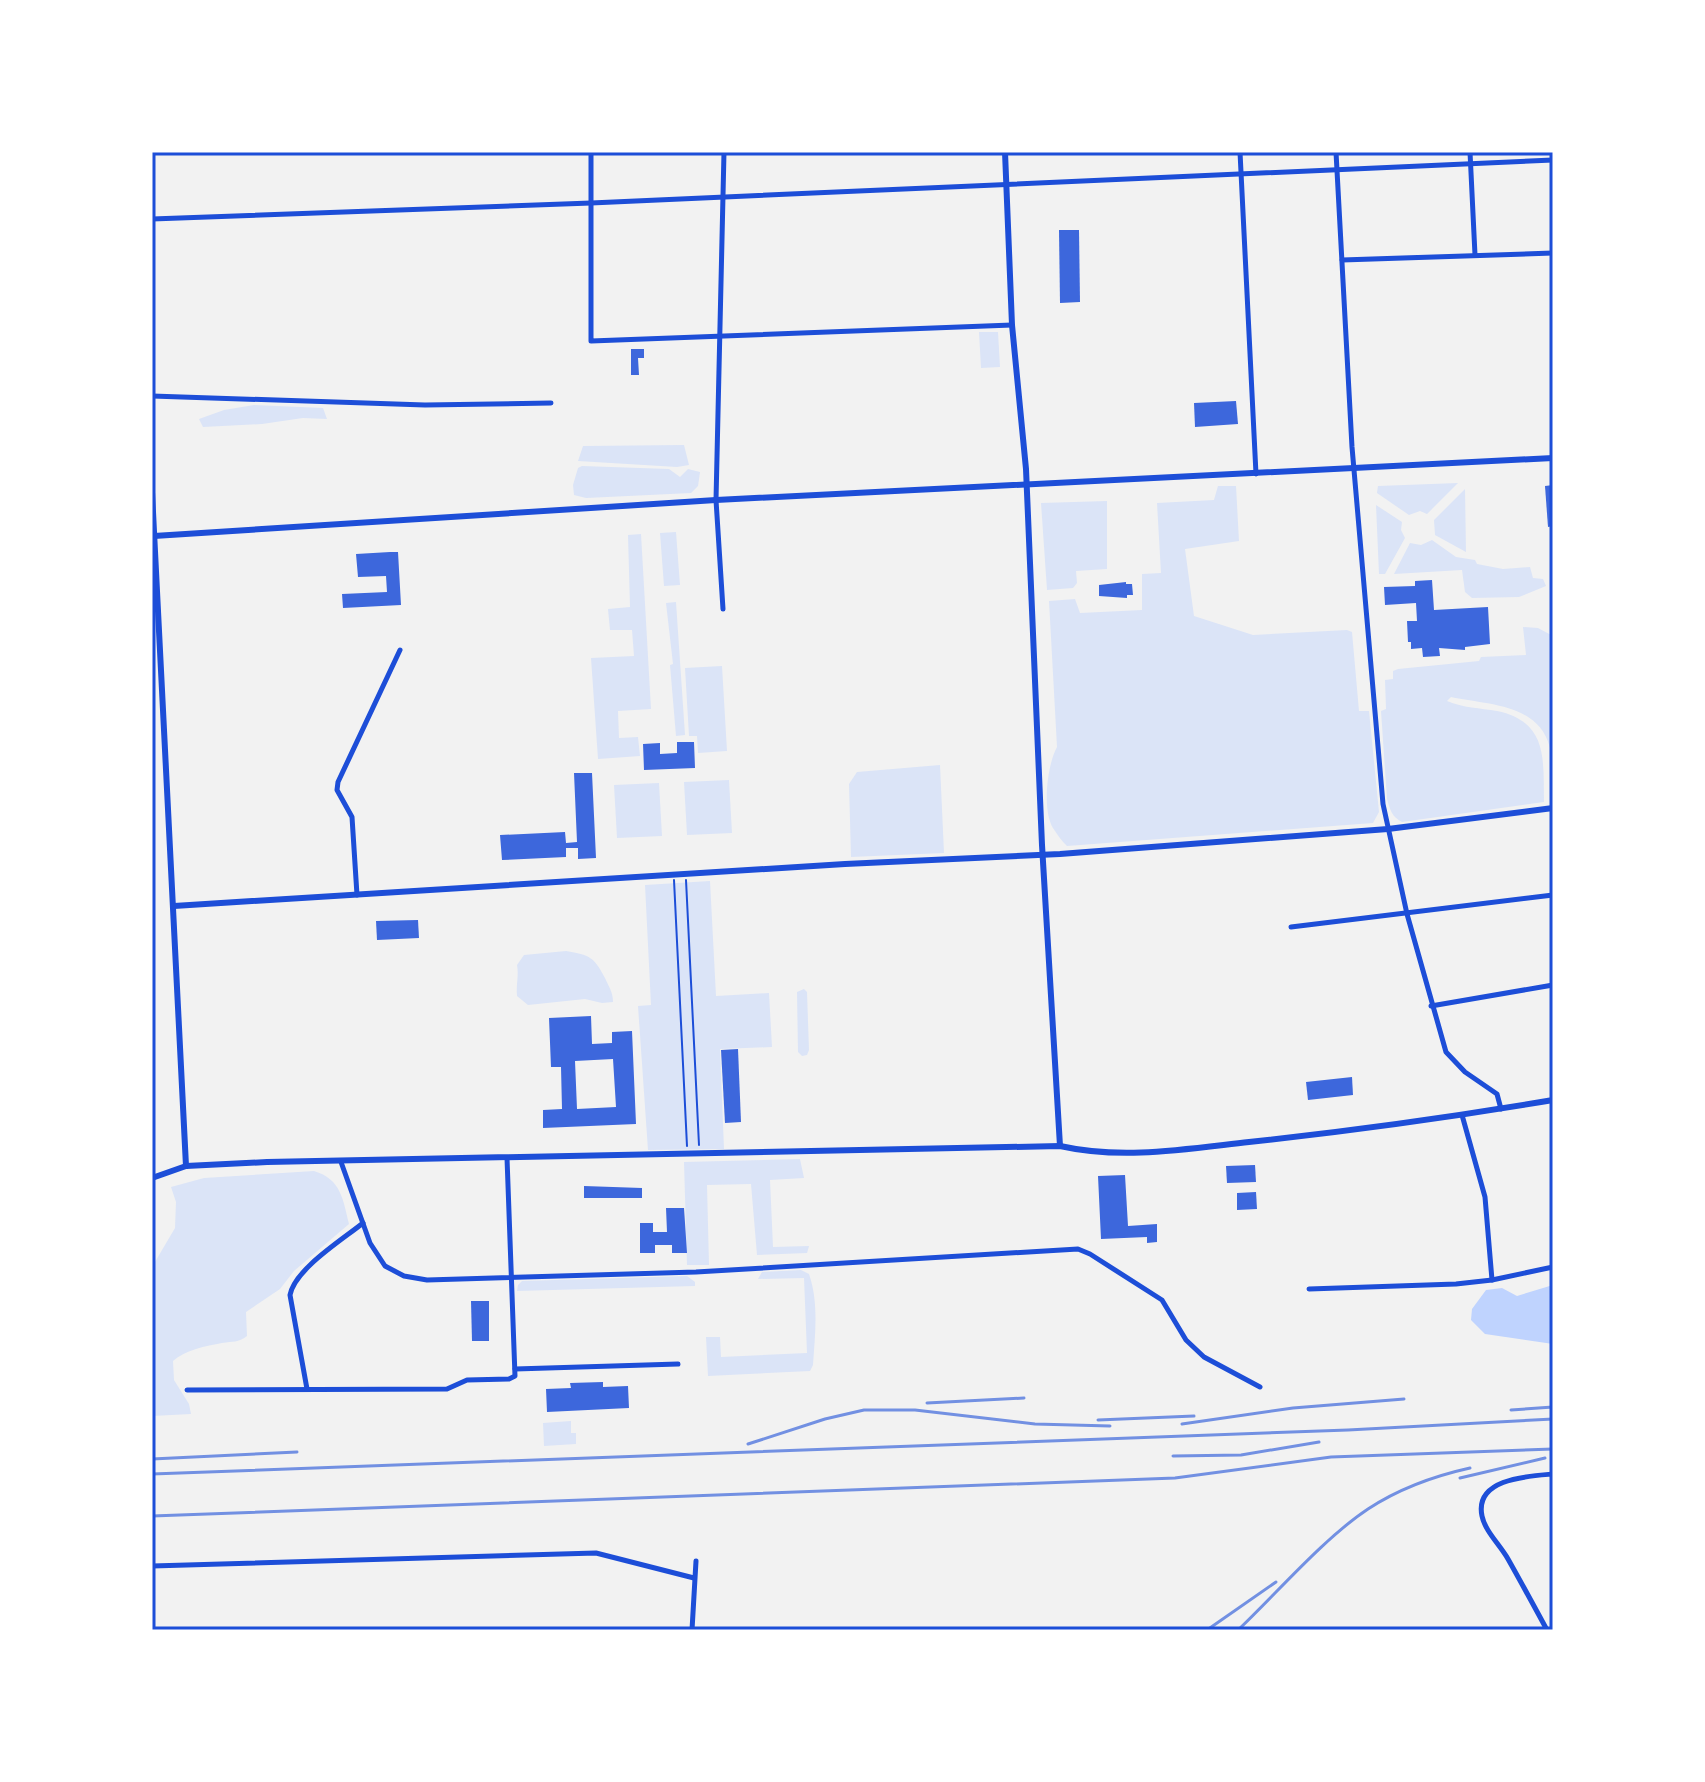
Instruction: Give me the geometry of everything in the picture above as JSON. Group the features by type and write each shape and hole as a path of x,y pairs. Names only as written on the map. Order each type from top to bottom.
{"street":[{"path":"591,152 591,341 1012,325"},
{"path":"723,609 716,500 724,152"},
{"path":"1005,152 1012,325 1025,483 1060,1146"},
{"path":"1240,152 1256,474"},
{"path":"1336,152 1352,447 1377,742 1388,829 1407,914 1446,1052 1465,1072 1497,1094 1501,1109"},
{"path":"1470,152 1475,255"},
{"path":"152,219 591,203 1553,160"},
{"path":"1342,260 1553,253"},
{"path":"152,396 425,405 551,403"},
{"path":"154,536 716,500 1553,458"},
{"path":"152,495 186,1166"},
{"path":"357,895 352,817 337,790 338,782 400,650"},
{"path":"174,906 1043,855 1388,829 1553,808"},
{"path":"1291,927 1553,895"},
{"path":"1431,1006 1553,985"},
{"path":"152,1178 186,1166 267,1162 1060,1146 1102,1153 1160,1152 1462,1115 1553,1100"},
{"path":"1462,1115 1485,1197 1492,1280"},
{"path":"187,1390 447,1389 467,1380 509,1379 515,1372 507,1158"},
{"path":"341,1162 370,1243 385,1266 404,1276 427,1280 512,1279 754,1269 1078,1249 1162,1300 1186,1340 1204,1357 1260,1387"},
{"path":"307,1389 290,1295 292,1285 307,1268 363,1223"},
{"path":"1309,1289 1456,1284 1553,1267"},
{"path":"515,1372 678,1364"},
{"path":"1547,1630 1487,1527 1482,1505 1486,1496 1506,1480 1553,1474"},
{"path":"152,1566 596,1553 694,1578"},
{"path":"692,1630 696,1561"}],"path":[{"path":"686,874 699,1154"},
{"path":"674,875 688,1154"}],"shaded area":[{"path":"979,332 998,332 1000,367 981,368"},
{"path":"254,405 323,408 327,419 303,418 203,427 199,419 224,410"},
{"path":"684,445 689,465 677,467 578,461 583,446"},
{"path":"578,468 669,469 680,477 688,469 700,472 698,486 691,493 586,498 574,495 573,485"},
{"path":"1458,483 1427,514 1420,511 1409,515 1377,493 1378,486"},
{"path":"1218,486 1236,486 1239,541 1185,549 1194,616 1253,635 1352,632 1359,711 1369,711 1379,812 1373,823 1067,846 1051,823 1047,802 1048,777 1057,747 1049,601 1075,599 1080,613 1142,610 1142,574 1161,573 1157,503 1214,500"},
{"path":"1465,489 1466,552 1435,535 1434,520"},
{"path":"1107,501 1107,569 1076,571 1077,583 1073,588 1047,590 1041,503"},
{"path":"1376,505 1402,522 1401,530 1405,538 1385,574 1379,574"},
{"path":"676,532 680,585 664,586 660,533"},
{"path":"641,534 651,709 618,711 619,738 638,737 640,756 598,759 591,658 634,656 632,630 610,630 608,609 630,607 628,535"},
{"path":"1432,540 1456,557 1475,560 1477,564 1503,569 1530,567 1533,578 1543,579 1546,586 1519,597 1472,598 1465,592 1462,570 1394,574 1410,543 1421,545"},
{"path":"676,602 685,735 676,736 670,665 673,664 666,603"},
{"path":"1523,627 1538,628 1553,636 1553,792 1550,748 1535,722 1510,709 1451,697 1447,701 1497,711 1526,724 1540,745 1544,802 1402,822 1392,813 1387,799 1381,711 1386,709 1385,680 1393,679 1393,671 1398,669 1479,661 1481,657 1526,655"},
{"path":"722,666 727,751 698,753 697,736 689,736 685,668"},
{"path":"940,765 944,853 851,857 849,784 857,772"},
{"path":"729,780 732,833 687,835 684,782"},
{"path":"659,783 662,836 617,838 614,785"},
{"path":"710,881 716,996 769,993 772,1047 720,1049 724,1149 648,1150 638,1006 651,1005 645,885"},
{"path":"566,951 594,961 609,987 613,1002 585,999 528,1005 517,996 517,965 524,955"},
{"path":"804,989 807,992 809,1050 807,1055 802,1056 798,1052 797,992"},
{"path":"800,1159 804,1178 770,1180 773,1247 809,1246 807,1253 757,1255 751,1184 707,1185 709,1265 687,1265 684,1162"},
{"path":"314,1171 330,1179 339,1191 349,1224 294,1271 280,1289 246,1312 247,1336 238,1341 196,1349 173,1361 174,1380 189,1404 191,1414 152,1416 152,1267 175,1228 176,1202 171,1187 204,1178"},
{"path":"801,1270 809,1274 815,1307 813,1365 810,1371 708,1376 706,1337 720,1337 721,1357 807,1353 804,1278 758,1279 762,1272"},
{"path":"687,1276 695,1282 695,1286 517,1291 522,1281"},
{"path":"571,1421 571,1433 576,1433 576,1444 544,1446 543,1423"}],"water":[{"path":"1553,1285 1553,1344 1485,1334 1471,1320 1472,1309 1486,1290 1502,1288 1517,1296"}],"building":[{"path":"1059,230 1079,230 1080,302 1060,303"},
{"path":"631,349 644,349 644,358 638,358 639,375 631,375"},
{"path":"1236,401 1238,424 1195,427 1194,403"},
{"path":"1553,485 1553,526 1548,527 1545,486"},
{"path":"398,552 401,605 343,608 342,594 387,592 386,576 358,577 356,554"},
{"path":"1432,580 1434,610 1488,607 1490,644 1465,647 1465,650 1439,648 1440,656 1423,657 1422,648 1411,649 1407,621 1417,621 1416,603 1385,605 1384,587 1415,586 1415,581"},
{"path":"1132,584 1133,595 1127,595 1127,598 1099,596 1099,585"},
{"path":"677,742 694,742 695,768 644,770 643,744 660,743 660,754 677,753"},
{"path":"574,773 592,773 596,858 578,859 578,848 566,848 566,857 502,860 500,835 565,832 566,843 577,842"},
{"path":"418,920 419,938 377,940 376,921"},
{"path":"591,1016 592,1044 612,1043 612,1032 632,1031 636,1124 543,1128 543,1110 562,1109 561,1067 551,1067 549,1018","holes":["613,1059 616,1107 577,1109 575,1061"]},
{"path":"738,1049 741,1122 725,1123 721,1050"},
{"path":"1352,1077 1353,1095 1308,1100 1306,1082"},
{"path":"1255,1165 1256,1182 1227,1183 1226,1166"},
{"path":"1125,1175 1128,1226 1157,1224 1157,1242 1147,1243 1147,1237 1101,1239 1098,1176"},
{"path":"584,1186 642,1188 642,1198 584,1198"},
{"path":"1256,1192 1257,1209 1237,1210 1237,1193"},
{"path":"666,1208 684,1208 687,1253 672,1253 672,1245 655,1245 655,1253 640,1253 640,1223 653,1223 653,1232 667,1232"},
{"path":"471,1301 489,1301 489,1341 472,1341"},
{"path":"603,1382 603,1387 628,1386 629,1408 547,1412 546,1389 571,1388 570,1383"}],"railway":[{"path":"927,1403 1024,1398"},
{"path":"1182,1424 1293,1408 1404,1399"},
{"path":"1511,1410 1553,1407"},
{"path":"748,1444 864,1410 915,1410 1035,1424 1110,1426"},
{"path":"1098,1420 1194,1416"},
{"path":"152,1474 1348,1430 1553,1419"},
{"path":"1173,1456 1241,1455 1319,1442"},
{"path":"152,1516 1175,1478 1331,1457 1553,1449"},
{"path":"152,1459 297,1452"},
{"path":"1460,1478 1545,1458"},
{"path":"1238,1630 1318,1550 1368,1509 1418,1484 1470,1468"},
{"path":"1207,1630 1276,1582"}]}
